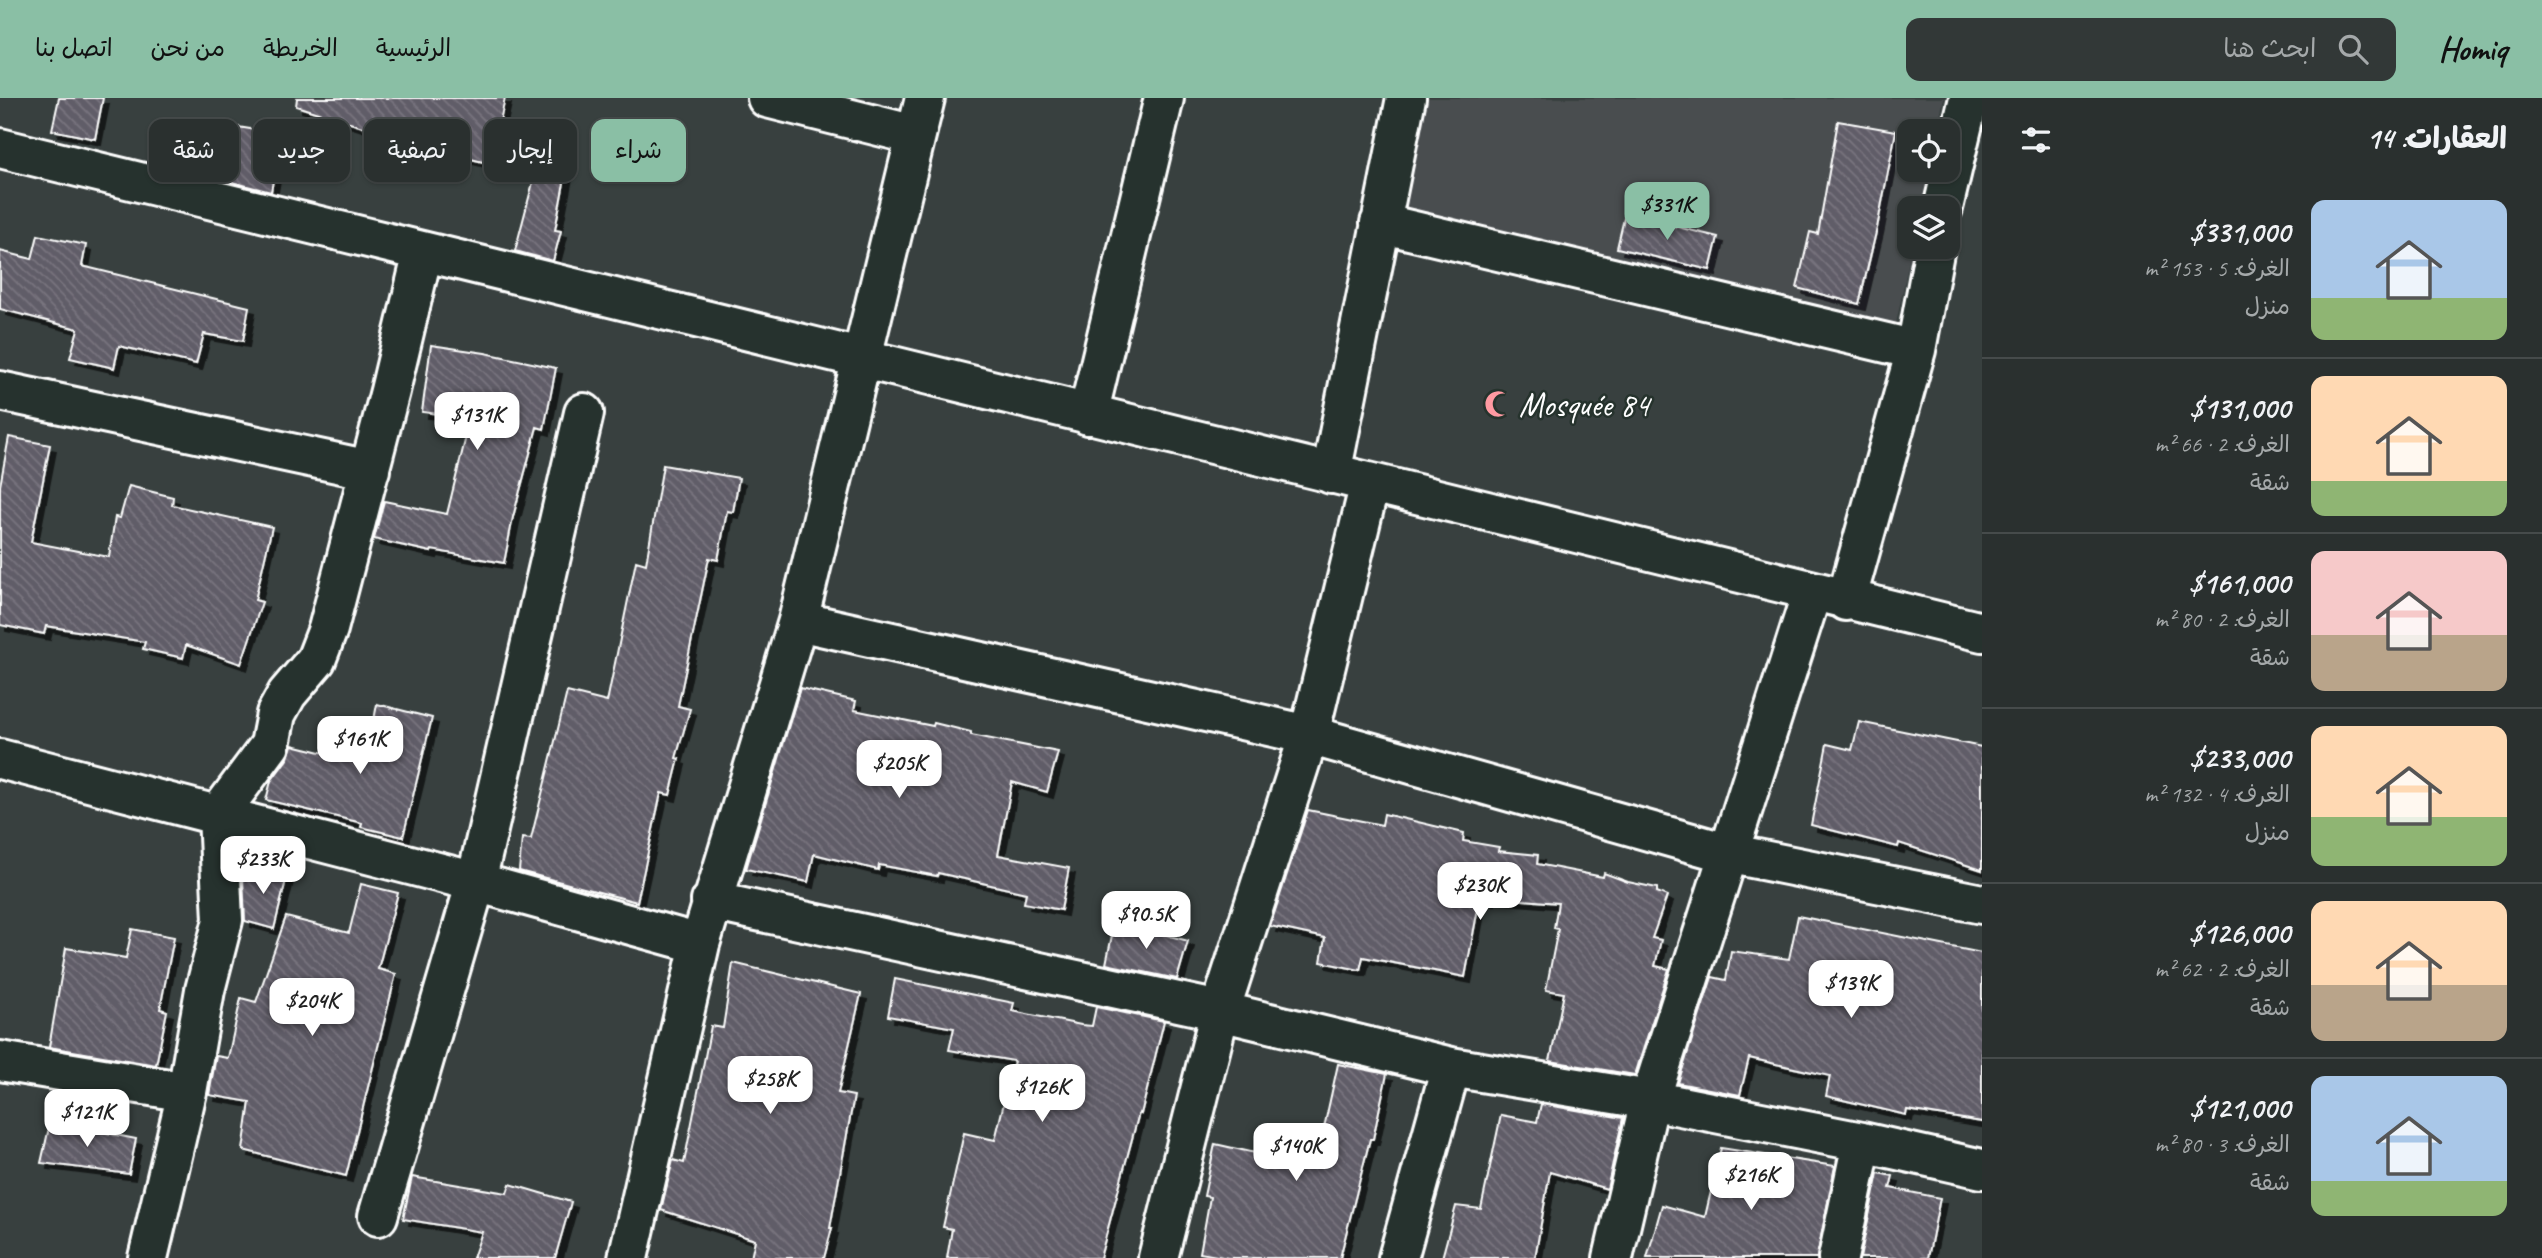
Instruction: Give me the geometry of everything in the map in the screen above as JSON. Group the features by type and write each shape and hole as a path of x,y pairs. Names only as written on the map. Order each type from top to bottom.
{"street":[{"path":"767,98 915,135"},
{"path":"628,1258 700,944 798,621 925,98"},
{"path":"1088,415 1164,98"},
{"path":"1331,474 1406,98"},
{"path":"1946,196 1969,98"},
{"path":"0,148 1829,597 1982,632"},
{"path":"1380,223 1916,350"},
{"path":"148,1258 187,1092 205,990 223,920 218,815 270,744 276,714 281,704 316,660 328,629 423,252"},
{"path":"1613,1258 1650,1100 1727,853 1829,597 1916,350 1933,259"},
{"path":"0,391 370,470"},
{"path":"378,1216 476,882 584,414"},
{"path":"1158,1258 1220,1011 1308,735 1370,483"},
{"path":"798,621 1308,735 1727,853 1982,904"},
{"path":"0,759 476,882 700,944"},
{"path":"712,901 1220,1011 1451,1067 1650,1100 1863,1142 1982,1169"},
{"path":"0,1061 187,1092"},
{"path":"1398,1258 1451,1067"},
{"path":"1838,1258 1863,1142"}],"shaded area":[{"path":"1428,98 1944,98 1940,119 1897,119 1897,182 1926,182 1923,196 1897,196 1897,259 1909,259 1894,333 1403,211"}],"building":[{"path":"59,98 103,98 95,139 52,130"},
{"path":"297,98 505,98 501,119 484,119 484,162 470,159 470,119 364,119 364,127 350,123 350,119 337,119 296,106"},
{"path":"1838,121 1896,131 1859,304 1797,288 1810,232 1818,234"},
{"path":"239,127 253,129 253,182 273,182 271,192 232,182 239,182"},
{"path":"533,182 564,182 555,230 561,231 553,261 515,251"},
{"path":"1625,214 1718,237 1710,270 1617,248"},
{"path":"38,235 86,245 82,266 249,307 243,341 204,334 196,364 119,346 114,368 70,358 78,329 0,309 0,251 32,259"},
{"path":"431,345 556,368 544,429 537,427 513,517 504,563 432,550 431,552 374,539 384,501 447,514 469,424 454,421 455,416 422,412"},
{"path":"9,437 50,445 31,542 109,557 115,517 120,518 129,486 173,497 172,505 272,527 255,600 262,602 241,664 186,645 183,658 143,649 145,642 46,626 44,634 0,625 0,486"},
{"path":"663,465 739,478 733,512 727,511 718,560 709,558 678,706 690,709 676,758 679,759 670,795 661,793 637,902 519,871 522,838 531,839 567,692 607,702 636,561 646,564"},
{"path":"800,688 856,701 854,710 933,726 934,723 971,732 971,735 1058,752 1047,792 1012,782 998,855 1069,868 1061,910 1024,903 1026,893 938,873 937,876 879,865 878,870 814,854 808,882 746,869"},
{"path":"377,704 432,718 403,837 361,827 362,823 266,800 271,781 288,758 292,745 366,763"},
{"path":"1859,722 1982,747 1982,870 1899,843 1898,847 1811,825 1827,744 1852,750"},
{"path":"1308,810 1382,825 1384,814 1464,833 1463,841 1499,847 1498,851 1538,855 1537,864 1603,877 1604,873 1628,882 1657,888 1657,892 1667,896 1652,938 1661,940 1655,966 1669,969 1635,1075 1550,1061 1564,993 1546,990 1558,929 1554,928 1558,903 1480,898 1465,977 1363,957 1360,970 1321,962 1325,938 1270,926"},
{"path":"246,866 287,876 274,929 245,921 243,878"},
{"path":"361,884 398,893 378,969 396,974 346,1176 243,1150 250,1102 209,1095 216,1056 228,1058 241,998 256,1002 286,917 349,933"},
{"path":"1798,916 1982,953 1982,1122 1907,1110 1906,1115 1826,1096 1830,1076 1749,1058 1740,1095 1678,1083 1712,977 1726,980 1731,951 1789,959"},
{"path":"1115,921 1188,941 1177,979 1106,964"},
{"path":"132,929 174,937 160,1009 167,1011 156,1065 49,1047 66,948 126,958"},
{"path":"733,963 861,994 838,1093 854,1096 832,1228 824,1258 751,1258 755,1240 661,1210 673,1160 684,1163 711,1026 723,1028"},
{"path":"895,979 1014,1003 1012,1011 1081,1025 1092,1026 1096,1007 1164,1021 1100,1258 947,1258 952,1229 943,1227 964,1133 995,1140 1014,1061 949,1050 954,1028 888,1016"},
{"path":"1338,1064 1387,1074 1373,1139 1370,1139 1340,1258 1228,1258 1200,1253 1210,1197 1204,1196 1215,1144 1291,1161 1296,1140 1320,1146"},
{"path":"1541,1104 1623,1118 1607,1189 1550,1172 1535,1258 1442,1258 1456,1206 1481,1209 1501,1115 1537,1122"},
{"path":"51,1119 136,1139 129,1174 41,1163"},
{"path":"1721,1148 1835,1166 1817,1258 1647,1258 1662,1205 1705,1217"},
{"path":"1878,1173 1893,1176 1890,1188 1940,1198 1928,1258 1860,1258"},
{"path":"412,1177 507,1193 510,1184 571,1202 555,1258 473,1258 482,1232 403,1219"}],"place":[{"name":"Mosquée 84","path":"1498,404"}]}
